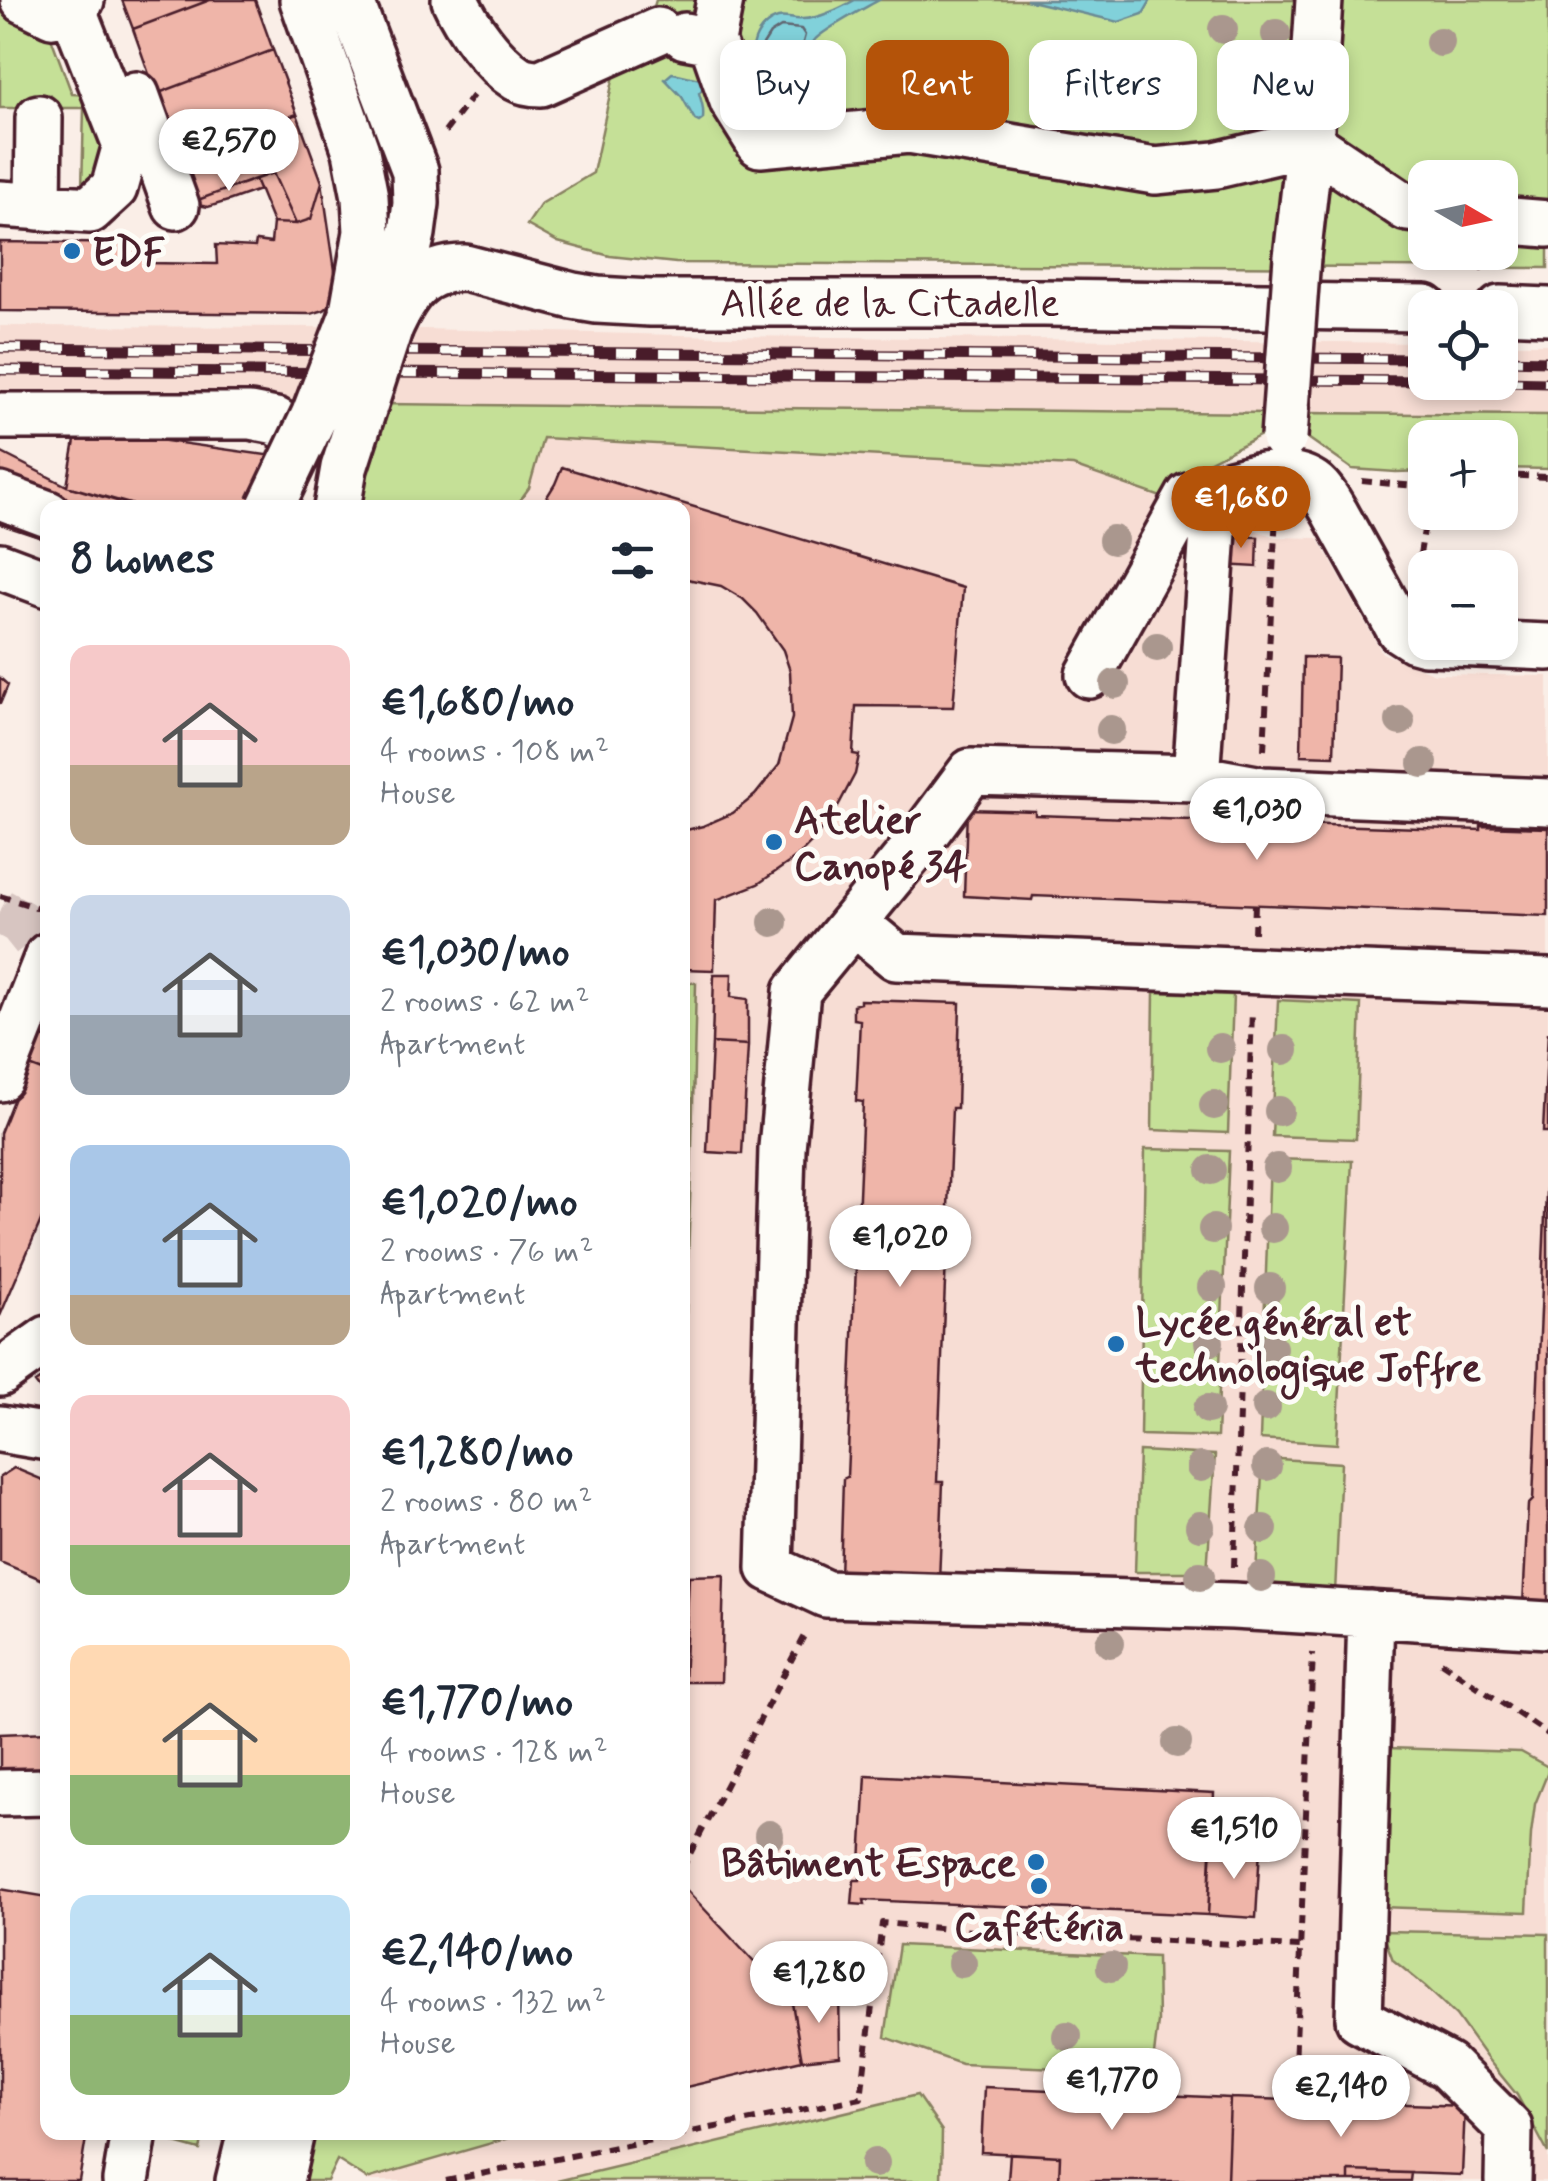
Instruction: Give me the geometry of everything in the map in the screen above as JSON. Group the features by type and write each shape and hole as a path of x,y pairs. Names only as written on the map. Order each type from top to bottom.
{"street":[{"path":"304,0 356,152 366,197 364,260 371,323 341,500"},
{"path":"274,500 314,416 371,323 412,233 416,203 414,171 350,0"},
{"path":"455,0 464,20 516,78 541,83 646,15 716,20 733,101 760,144 909,130 1155,172 1216,165 1310,142 1408,208"},
{"path":"1284,437 1320,0"},
{"path":"66,3 82,98"},
{"path":"38,118 19,205 90,210 114,188 126,145 66,3"},
{"path":"66,3 176,206"},
{"path":"1518,222 1548,224"},
{"name":"Allée de la Citadelle","path":"371,323 399,306 421,280 450,268 465,268 573,296 650,302 1408,308"},
{"path":"1518,309 1548,310"},
{"path":"0,416 250,416 276,422 302,442 335,500"},
{"path":"1088,675 1189,496 1253,478 1295,476 1312,483 1324,495 1400,630 1408,635"},
{"path":"1196,778 1216,488"},
{"path":"0,496 40,511"},
{"path":"0,566 40,581"},
{"path":"1518,646 1548,647"},
{"path":"1548,802 1262,790 1196,778 971,772 912,851 796,991 782,1148 770,1568 826,1594 1233,1606 1548,1625"},
{"path":"873,938 896,958 1548,982"},
{"path":"0,1078 40,976"},
{"path":"0,1429 40,1436"},
{"path":"1371,1614 1359,2019 1447,2066 1510,2128 1508,2181"},
{"path":"0,1794 40,1792"},
{"path":"126,2181 133,2140"},
{"path":"239,2181 249,2140"},
{"path":"280,2181 289,2140"}],"path":[{"path":"1518,476 1548,477"},
{"path":"1374,481 1408,484"},
{"path":"1262,790 1275,537"},
{"path":"0,896 40,908"},
{"path":"1233,1606 1255,904"},
{"path":"690,1854 826,1594"},
{"path":"1294,2088 1314,1634"},
{"path":"1435,1658 1548,1734"},
{"path":"690,2132 860,2098 882,1923 993,1933 1300,1947"},
{"path":"446,2181 651,2140"}],"shaded area":[{"path":"0,326 1408,343 1408,400 1518,400 1518,344 1548,344 1548,415 0,401"},
{"name":"Lycée général et technologique Joffre","path":"542,438 1073,466 1275,537 1318,538 1382,653 1435,674 1548,676 1548,2181 367,2181 337,2159 344,2140 690,2140 690,1196 696,984 690,983 690,500 520,500 529,488"}],"green space":[{"path":"0,0 29,12 49,32 72,94 93,95 109,162 82,190 84,108 0,108"},
{"path":"656,0 1548,0 1548,268 1518,268 1518,160 1408,160 1408,267 676,263 610,256 558,242 527,225 541,204 593,173 615,71 641,49"},
{"path":"383,404 1269,413 1267,432 1191,471 1178,503 1073,466 543,438 529,488 520,500 358,498"},
{"path":"1304,413 1548,415 1548,469 1518,468 1518,420 1408,420 1408,472 1352,469 1308,438"},
{"path":"690,983 696,983 690,1202"},
{"path":"1154,992 1233,995 1228,1133 1152,1130"},
{"path":"1278,1000 1361,1004 1356,1139 1272,1136"},
{"path":"1145,1149 1229,1151 1217,1437 1140,1435"},
{"path":"1270,1159 1352,1161 1337,1444 1260,1439"},
{"path":"1139,1451 1215,1455 1207,1572 1135,1572"},
{"path":"1263,1458 1341,1463 1335,1593 1255,1589"},
{"path":"1387,1748 1521,1752 1548,1767 1535,1804 1527,1912 1380,1907"},
{"path":"1382,1931 1548,1934 1548,2153 1517,2095 1456,2015 1393,1960"},
{"path":"899,1945 1157,1957 1158,2022 1152,2072 961,2064 885,2037"},
{"path":"917,2095 942,2131 941,2181 557,2181"},
{"path":"175,2140 202,2140 200,2150"},
{"path":"312,2140 502,2140 367,2179 337,2160 327,2181 302,2180"}],"water":[{"path":"855,0 879,0 815,40 755,40 771,21 829,12"},
{"path":"1026,0 1151,0 1143,14 1119,22"},
{"path":"672,73 709,82 699,93 703,119 699,122 665,79"}],"building":[{"path":"122,0 210,0 133,29"},
{"path":"210,0 255,0 273,50 156,94 133,29"},
{"path":"273,50 297,114 180,157 156,94"},
{"path":"297,114 322,182 311,219 296,224 273,173 195,201 180,157"},
{"path":"273,173 296,224 273,223 255,179"},
{"path":"255,179 259,190 208,207 195,201"},
{"name":"EDF","path":"322,182 337,284 332,304 324,310 311,314 0,311 0,242 145,244 145,263 217,264 216,245 255,247 256,241 271,243 273,223 296,224 311,219"},
{"path":"76,435 138,437 273,456 251,500 116,500 67,486"},
{"path":"0,452 67,486 113,500 40,500 40,537 0,524"},
{"path":"562,467 671,500 545,500"},
{"path":"690,506 963,588 953,707 856,706 853,754 859,755 855,774 838,806 797,857 758,884 716,900 714,970 690,969 690,829 733,813 755,795 779,765 792,718 790,671 783,650 757,613 721,586 690,580"},
{"path":"1225,535 1258,537 1257,567 1223,565"},
{"path":"1303,657 1337,658 1334,756 1301,755"},
{"path":"0,678 8,685 0,704"},
{"path":"967,809 1223,821 1224,815 1298,816 1298,824 1481,830 1481,826 1548,828 1548,916 964,896"},
{"path":"714,974 732,974 731,997 748,999 748,1045 712,1043"},
{"path":"860,1000 960,1003 937,1482 943,1482 939,1581 840,1578 863,1102 856,1101 860,1020 853,1019 853,1005"},
{"path":"1548,1032 1548,1132 1543,1132"},
{"path":"39,1036 40,1036 40,1070 27,1065"},
{"path":"712,1043 748,1045 742,1154 707,1152"},
{"path":"27,1065 40,1070 40,1223 0,1316 0,1133"},
{"path":"1548,1145 1548,1606 1523,1605 1528,1505 1533,1500"},
{"path":"14,1468 40,1479 40,1579 0,1562 0,1477"},
{"path":"724,1575 721,1682 690,1682 690,1576"},
{"path":"40,1732 40,1814 0,1817 0,1734"},
{"name":"Bâtiment Espace","path":"866,1775 1214,1793 1208,1915 864,1900 865,1905 852,1904 854,1880 860,1880"},
{"path":"1212,1845 1260,1848 1256,1918 1208,1915"},
{"path":"0,1889 40,1896 40,2140 86,2140 79,2181 0,2181"},
{"path":"690,1894 792,2003 802,2060 690,2086"},
{"path":"839,1989 840,2056 802,2060 792,2003"},
{"path":"984,2087 1230,2098 1227,2181 1059,2181 1060,2156 981,2152"},
{"path":"1230,2098 1465,2106 1462,2175 1349,2171 1349,2181 1227,2181"},
{"path":"1010,2153 1060,2156 1059,2181 1008,2181"},
{"path":"1349,2171 1411,2173 1410,2181 1349,2181"}],"tunnel":[{"path":"0,911 20,922 40,946"}],"railway":[{"path":"0,348 1408,359"},
{"path":"1518,360 1548,361"},
{"path":"0,370 1408,381"},
{"path":"1518,382 1548,383"}],"place":[{"name":"EDF","path":"72,251"},
{"name":"Atelier Canopé 34","path":"774,842"},
{"name":"Lycée général et technologique Joffre","path":"1116,1344"},
{"name":"Bâtiment Espace","path":"1036,1862"},
{"name":"Cafétéria","path":"1039,1886"}]}
